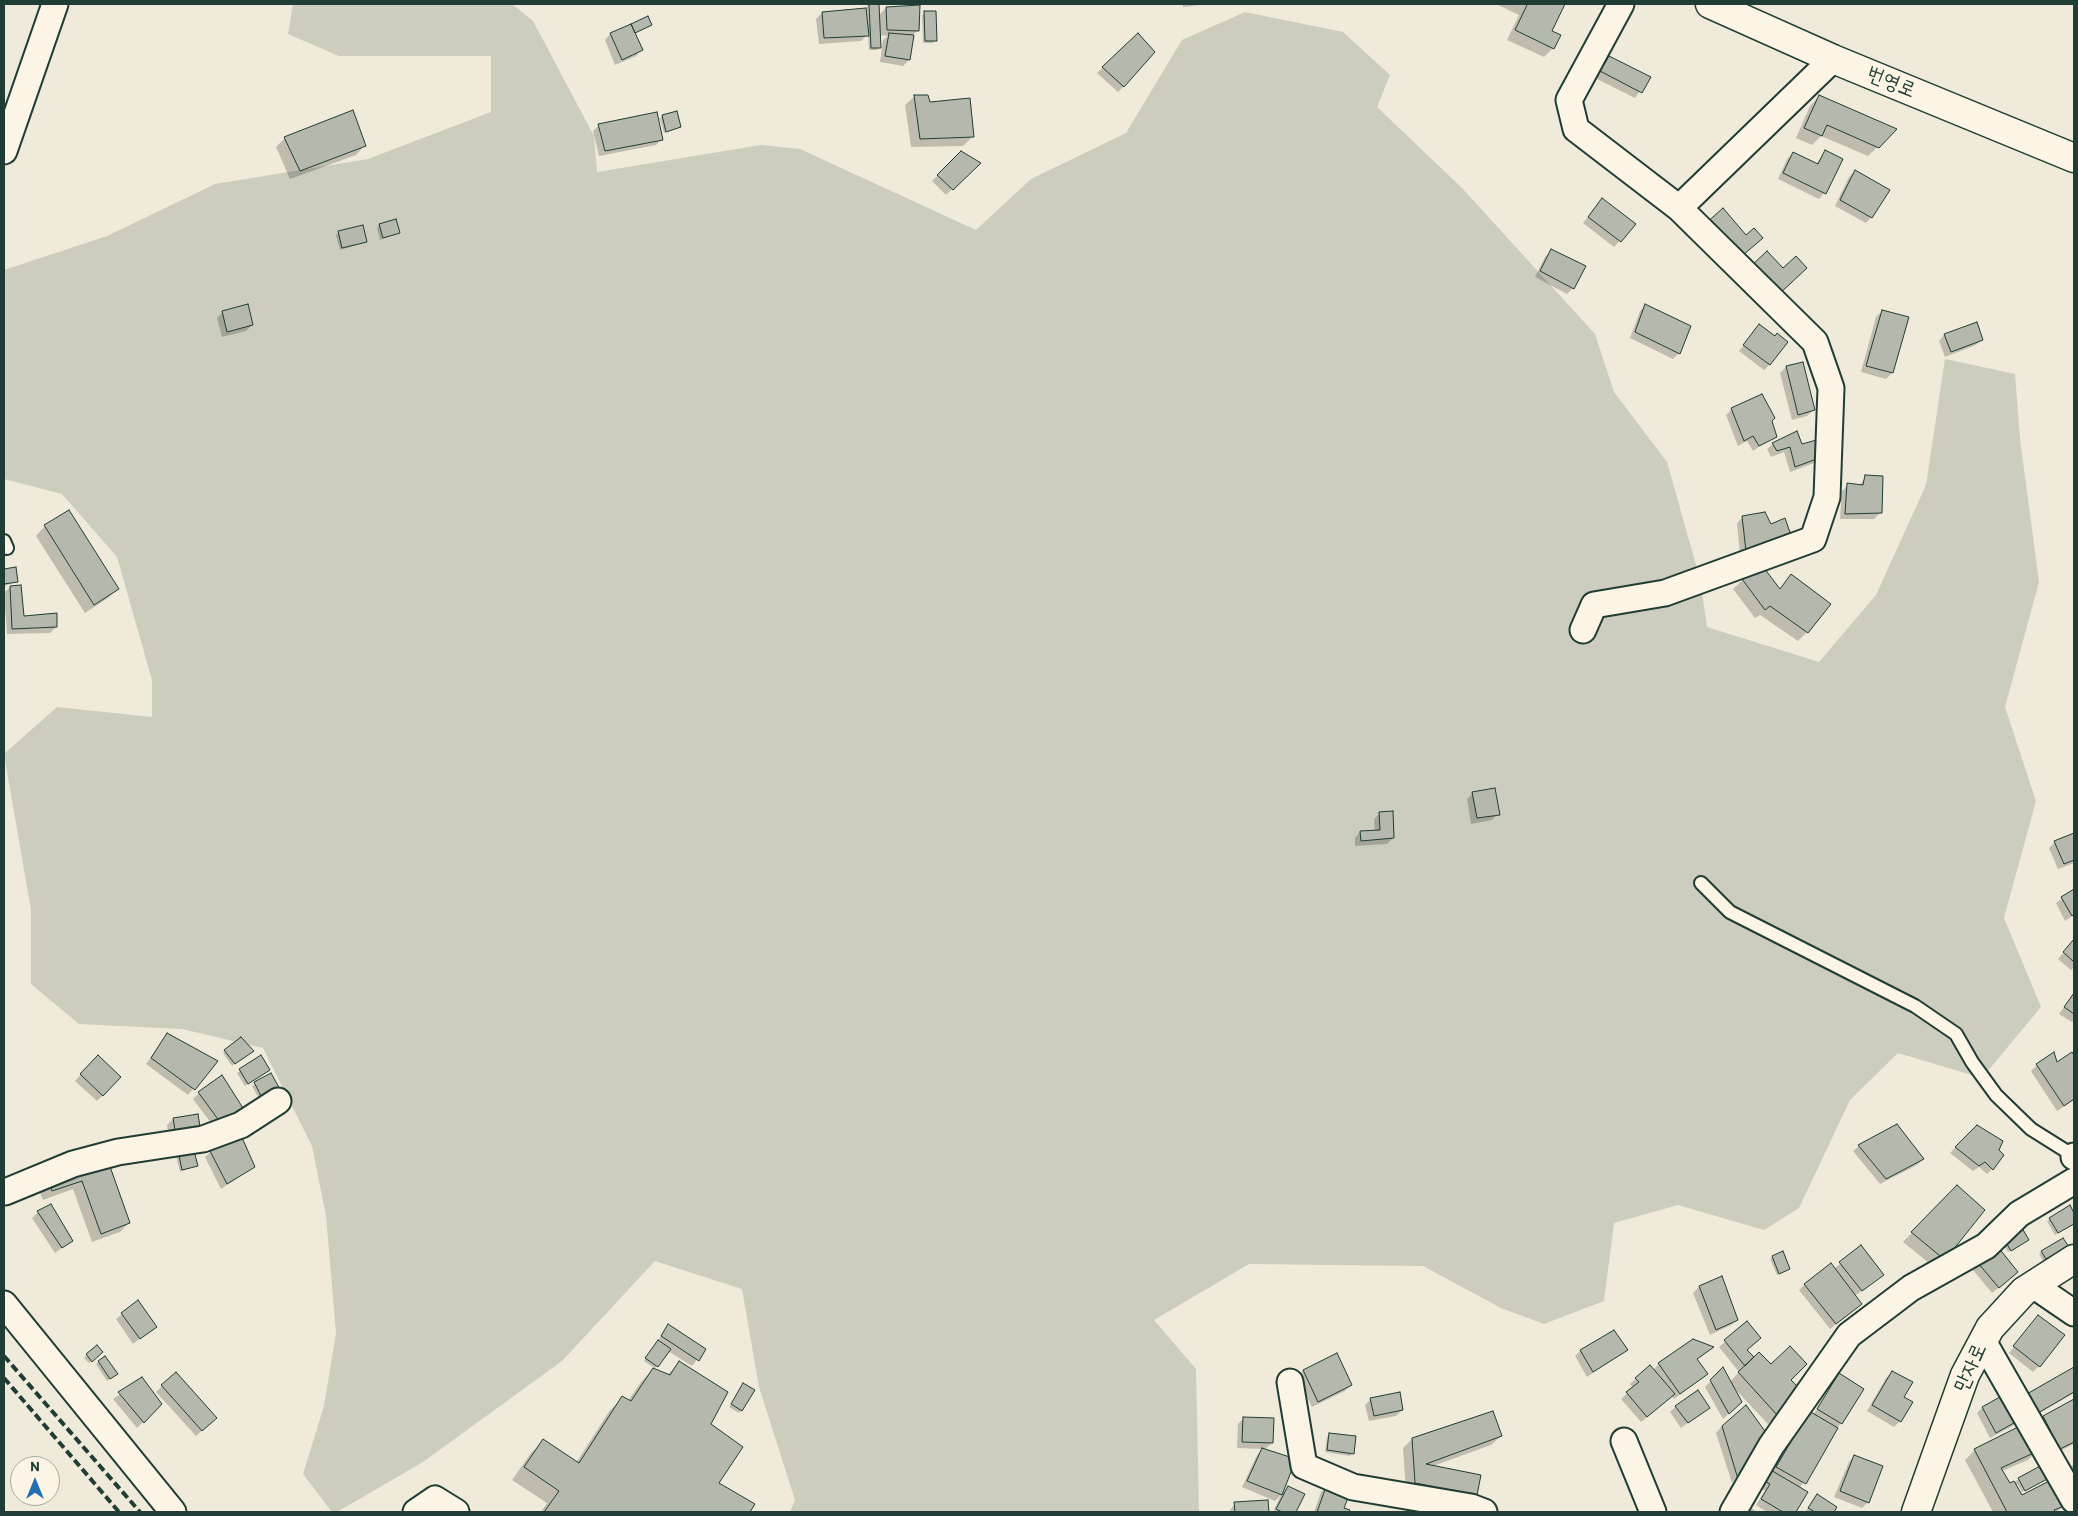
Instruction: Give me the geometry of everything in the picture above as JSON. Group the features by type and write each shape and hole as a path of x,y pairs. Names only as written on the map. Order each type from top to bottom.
{"main road":[{"name":"번영로","path":"1710,4 1833,59 2074,158"},
{"name":"만자로","path":"1916,1512 1965,1375 1990,1328 2024,1291 2074,1259"}],"street":[{"path":"4,151 55,4"},
{"path":"1583,630 1594,605 1665,593 1813,539 1827,497 1831,388 1814,342 1679,208 1576,130 1569,100 1621,4"},
{"path":"1679,208 1833,59"},
{"path":"4,1192 73,1164 118,1152 203,1139 240,1125 278,1102"},
{"path":"1733,1512 1771,1446 1849,1335 1911,1288 1986,1246 2019,1214 2074,1180"},
{"path":"2033,1285 2074,1313"},
{"path":"4,1304 172,1512"},
{"path":"1983,1341 2074,1500"},
{"path":"1290,1382 1304,1466 1353,1487 1471,1507 1484,1512"},
{"path":"1624,1441 1653,1512"},
{"path":"416,1512 435,1499 456,1512"}],"lane":[{"path":"1701,883 1730,912 1915,1006 1956,1034 1972,1062 1996,1094 2031,1130 2074,1157"}],"shaded area":[{"path":"293,4 512,4 533,21 594,136 597,172 761,145 800,149 976,230 1031,179 1126,133 1182,40 1245,12 1343,32 1390,75 1377,107 1462,188 1595,334 1614,392 1667,462 1700,579 1707,627 1819,662 1876,595 1926,485 1945,359 2015,374 2020,439 2039,582 2005,707 2036,801 2004,918 2041,1007 1982,1078 1898,1053 1850,1100 1799,1208 1764,1230 1678,1205 1614,1223 1604,1301 1544,1324 1501,1308 1423,1266 1249,1264 1154,1320 1196,1369 1199,1512 790,1512 795,1500 759,1387 742,1289 655,1261 562,1361 423,1462 337,1512 332,1512 303,1474 324,1406 336,1333 326,1216 312,1146 263,1048 182,1029 79,1024 31,984 31,910 4,754 57,707 152,717 152,680 117,557 62,494 4,479 4,270 107,236 215,184 368,159 491,112 491,56 339,56 288,34"}],"building":[{"path":"869,4 879,4 881,48 871,48"},
{"path":"1524,4 1565,4 1552,31 1561,35 1554,49 1515,30 1527,5"},
{"path":"920,5 919,31 887,30 886,7"},
{"path":"866,8 869,36 824,38 822,12"},
{"path":"924,11 936,11 937,41 925,41"},
{"path":"648,16 652,25 635,33 631,24"},
{"path":"631,24 643,50 622,60 610,33"},
{"path":"889,33 914,35 910,60 885,56"},
{"path":"1138,33 1155,52 1124,87 1102,67"},
{"path":"1609,56 1651,77 1642,93 1600,71"},
{"path":"914,95 928,95 930,102 970,98 974,137 920,139"},
{"path":"1819,95 1897,129 1879,148 1827,125 1822,136 1804,128"},
{"path":"353,110 366,146 300,171 284,137"},
{"path":"677,111 681,127 666,132 662,115"},
{"path":"657,112 663,140 605,151 598,124"},
{"path":"1825,150 1843,159 1826,194 1783,173 1793,152 1818,164"},
{"path":"961,151 981,163 953,190 937,175"},
{"path":"1855,170 1890,190 1872,218 1840,200"},
{"path":"1602,198 1636,224 1621,242 1588,217"},
{"path":"1723,208 1746,235 1754,228 1763,238 1736,261 1704,225"},
{"path":"396,219 400,233 383,238 379,224"},
{"path":"363,225 367,242 342,248 338,231"},
{"path":"1551,249 1586,266 1574,289 1540,271"},
{"path":"1767,251 1783,268 1796,256 1807,268 1777,296 1750,267"},
{"path":"248,304 253,325 227,332 222,311"},
{"path":"1645,304 1691,326 1680,354 1635,332"},
{"path":"1882,310 1909,317 1893,373 1866,366"},
{"path":"1977,322 1983,340 1951,352 1944,334"},
{"path":"1759,324 1775,336 1777,333 1788,342 1770,365 1743,345"},
{"path":"1803,362 1815,410 1798,415 1786,366"},
{"path":"1762,394 1775,418 1772,421 1777,437 1759,446 1753,436 1744,441 1731,408"},
{"path":"1797,431 1802,444 1820,439 1822,457 1795,467 1790,447 1777,451 1772,443"},
{"path":"1865,475 1883,476 1882,513 1845,514 1847,483 1863,485"},
{"path":"69,510 119,589 94,605 44,525"},
{"path":"1765,512 1771,524 1785,518 1793,541 1747,560 1742,516"},
{"path":"16,567 18,582 4,584 4,569"},
{"path":"1764,568 1780,589 1791,574 1831,604 1808,633 1770,606 1765,610 1742,579"},
{"path":"21,585 24,616 57,613 57,627 12,629 10,586"},
{"path":"1495,788 1500,815 1477,818 1472,792"},
{"path":"1393,811 1394,838 1361,841 1360,831 1380,830 1379,812"},
{"path":"2074,833 2074,860 2064,864 2054,841"},
{"path":"2074,889 2074,914 2072,916 2061,897"},
{"path":"2074,939 2074,962 2063,952"},
{"path":"2074,993 2074,1014 2064,1007"},
{"path":"167,1033 218,1061 195,1090 151,1058"},
{"path":"241,1037 254,1051 235,1064 224,1050"},
{"path":"2054,1052 2057,1062 2072,1052 2074,1055 2074,1099 2064,1106 2036,1064"},
{"path":"98,1055 121,1077 103,1096 80,1074"},
{"path":"261,1055 270,1070 248,1084 239,1069"},
{"path":"271,1073 282,1093 264,1102 254,1082"},
{"path":"222,1075 243,1108 220,1122 198,1092"},
{"path":"198,1114 201,1133 176,1137 173,1118"},
{"path":"1897,1124 1924,1159 1886,1179 1858,1145"},
{"path":"1977,1125 2003,1141 1999,1150 2004,1155 1993,1170 1985,1162 1979,1166 1955,1147"},
{"path":"240,1133 255,1167 227,1184 210,1151"},
{"path":"193,1147 198,1166 182,1170 178,1151"},
{"path":"107,1158 130,1223 101,1234 82,1181 52,1191 48,1180"},
{"path":"1957,1185 1985,1210 1945,1260 1911,1232"},
{"path":"51,1204 73,1241 62,1248 37,1211"},
{"path":"2070,1205 2074,1213 2074,1224 2058,1233 2049,1218"},
{"path":"2022,1228 2029,1240 2011,1251 2004,1239"},
{"path":"2063,1238 2069,1247 2046,1259 2041,1251"},
{"path":"1861,1245 1884,1275 1862,1291 1839,1262"},
{"path":"1998,1247 2018,1272 1999,1288 1978,1263"},
{"path":"1783,1251 1790,1269 1779,1274 1772,1256"},
{"path":"1831,1263 1862,1304 1836,1324 1804,1284"},
{"path":"1722,1276 1738,1320 1716,1330 1699,1286"},
{"path":"138,1300 157,1327 140,1339 121,1313"},
{"path":"2038,1315 2065,1335 2040,1367 2013,1346"},
{"path":"1747,1321 1761,1338 1747,1350 1754,1357 1745,1366 1724,1340"},
{"path":"668,1324 706,1349 699,1361 661,1336"},
{"path":"1614,1330 1628,1350 1593,1372 1580,1350"},
{"path":"1693,1339 1714,1347 1697,1359 1708,1374 1680,1394 1658,1363"},
{"path":"658,1340 671,1349 658,1367 645,1358"},
{"path":"97,1345 103,1352 92,1362 86,1354"},
{"path":"1790,1346 1807,1364 1791,1380 1798,1387 1795,1390 1800,1395 1778,1416 1738,1372 1759,1352 1771,1364"},
{"path":"1337,1353 1352,1385 1318,1402 1303,1370"},
{"path":"105,1356 118,1374 110,1379 98,1361"},
{"path":"679,1361 728,1392 711,1424 743,1447 719,1483 755,1504 750,1512 544,1512 559,1491 524,1467 543,1439 579,1463 622,1396 631,1401 653,1368 670,1375"},
{"path":"1650,1365 1675,1394 1647,1417 1626,1392 1639,1382 1635,1378"},
{"path":"1723,1367 1742,1402 1729,1414 1710,1380"},
{"path":"2074,1367 2074,1392 2038,1413 2025,1395"},
{"path":"1892,1371 1913,1382 1904,1397 1913,1402 1901,1422 1872,1405"},
{"path":"176,1372 217,1418 202,1431 161,1385"},
{"path":"1839,1373 1864,1389 1842,1424 1817,1409"},
{"path":"142,1377 162,1404 144,1423 118,1392"},
{"path":"743,1383 755,1390 742,1411 731,1404"},
{"path":"1698,1390 1710,1408 1688,1423 1675,1406"},
{"path":"1400,1392 1403,1410 1374,1416 1370,1398"},
{"path":"2007,1393 2021,1419 1996,1433 1982,1407"},
{"path":"2074,1399 2074,1442 2060,1449 2043,1416"},
{"path":"1746,1405 1767,1434 1738,1479 1722,1426"},
{"path":"1493,1411 1502,1436 1426,1464 1481,1475 1477,1495 1415,1483 1412,1438"},
{"path":"1809,1411 1838,1428 1806,1484 1776,1467"},
{"path":"1243,1417 1274,1418 1273,1443 1242,1442"},
{"path":"2026,1423 2038,1451 2001,1468 2010,1483 2014,1481 2022,1495 2051,1480 2067,1505 2054,1510 2056,1512 2007,1512 1974,1449"},
{"path":"1329,1433 1356,1436 1354,1454 1327,1450"},
{"path":"1262,1448 1296,1459 1282,1495 1247,1481"},
{"path":"1854,1455 1883,1466 1869,1503 1840,1491"},
{"path":"2042,1465 2049,1478 2025,1491 2018,1478"},
{"path":"1769,1469 1808,1492 1796,1512 1783,1512 1761,1499 1770,1484 1762,1480"},
{"path":"1327,1484 1350,1493 1344,1508 1350,1510 1349,1512 1317,1512"},
{"path":"1288,1486 1305,1494 1296,1512 1282,1512 1276,1509"},
{"path":"1817,1494 1837,1507 1834,1512 1815,1512 1808,1508"},
{"path":"1268,1500 1269,1512 1235,1512 1234,1502"}],"railway":[{"path":"4,1356 140,1512"},
{"path":"4,1378 119,1512"}]}
